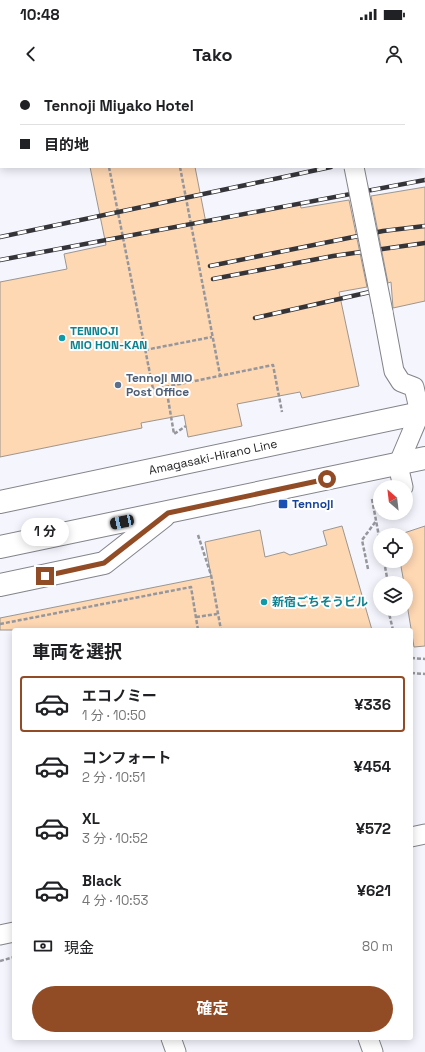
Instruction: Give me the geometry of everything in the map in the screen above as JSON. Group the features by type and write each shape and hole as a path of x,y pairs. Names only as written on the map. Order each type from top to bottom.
{"street":[{"path":"354,168 394,371 401,382 414,388 423,415 398,465 401,480"},
{"name":"Amagasaki-Hirano Line","path":"0,502 423,415"},
{"path":"0,547 398,465 425,458"},
{"path":"0,585 104,563 168,513"},
{"path":"413,837 425,834"},
{"path":"0,935 12,932"},
{"path":"172,1040 176,1052"},
{"path":"369,1040 373,1052"}],"path":[{"path":"109,168 153,390"},
{"path":"180,168 220,376"},
{"path":"145,350 212,337"},
{"path":"136,393 273,364 282,412"},
{"path":"166,387 174,434 186,426"},
{"path":"372,499 377,528"},
{"path":"368,569 362,540 376,521"},
{"path":"198,535 203,557 211,575 220,628"},
{"path":"0,624 191,587 198,628"},
{"path":"196,617 217,614"},
{"path":"389,616 392,628"},
{"path":"413,658 425,659"},
{"path":"413,673 425,674"},
{"path":"0,961 12,958"}],"building":[{"path":"90,168 195,168 206,223 300,204 301,208 349,200 367,287 339,292 359,386 302,398 300,392 237,404 242,426 188,437 184,415 141,423 142,428 0,457 0,282 67,269 64,254 106,245"},
{"path":"425,187 425,301 393,308 391,282 388,283 371,196"},
{"path":"342,526 371,628 12,628 12,630 0,630 0,618 211,576 205,542 260,530 265,557 284,552 290,555 327,545 323,531"},
{"path":"425,526 425,646 414,647 413,628 411,628 409,616 413,616 413,576 403,576 401,568 413,568 413,530"}],"railway":[{"path":"0,237 326,168"},
{"path":"0,260 425,180"},
{"path":"210,266 383,231 425,226"},
{"path":"213,279 333,256 425,243"},
{"path":"255,318 370,292"}],"place":[{"name":"TENNOJI MIO HON-KAN","path":"62,338"},
{"name":"Tennoji MiO Post Office","path":"118,385"},
{"name":"Tennoji","path":"283,504"},
{"name":"新宿ごちそうビル","path":"264,602"}],"route":[{"path":"45,576 104,563 168,513 327,479"}]}
